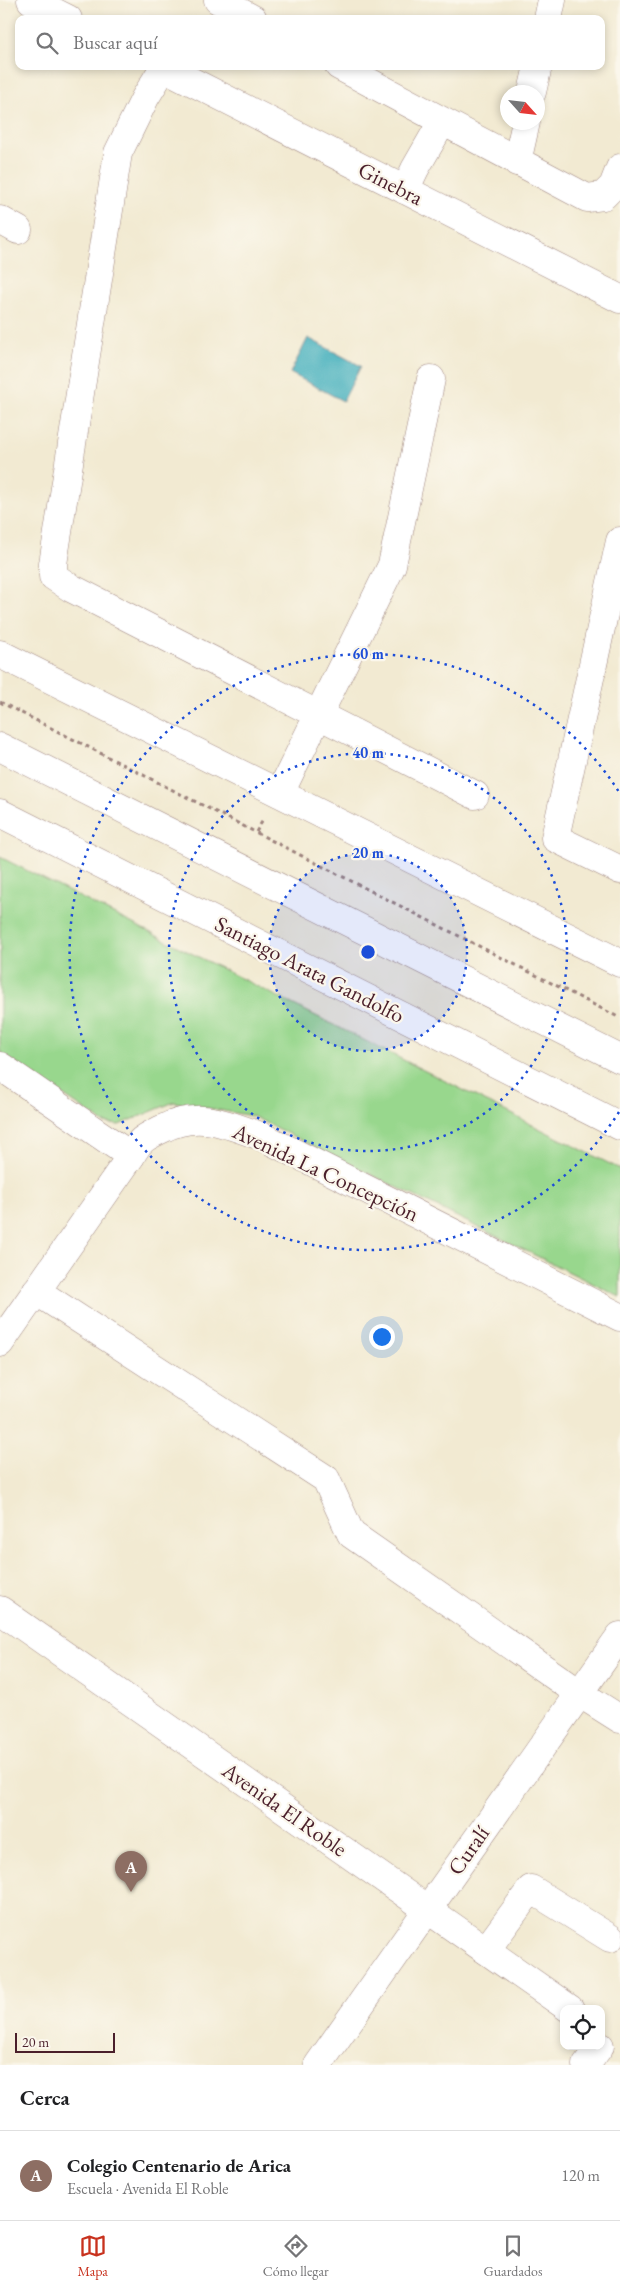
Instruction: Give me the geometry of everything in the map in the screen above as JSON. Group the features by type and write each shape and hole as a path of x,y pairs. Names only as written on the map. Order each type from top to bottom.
{"street":[{"path":"30,0 60,15"},
{"path":"218,0 246,15"},
{"path":"549,15 552,0"},
{"path":"161,70 118,153 53,564 54,576 71,588 475,795"},
{"name":"Ginebra","path":"169,70 620,299"},
{"path":"346,70 587,198 604,196 613,186 620,168"},
{"path":"534,85 537,70"},
{"path":"405,190 442,122"},
{"path":"518,162 524,130"},
{"path":"280,793 392,565 431,379"},
{"path":"620,541 555,838 620,870"},
{"path":"0,654 620,964"},
{"path":"0,747 620,1059"},
{"name":"Santiago Arata Gandolfo","path":"0,813 620,1126"},
{"path":"0,1066 131,1156"},
{"name":"Avenida La Concepción","path":"0,1343 131,1156 140,1140 177,1121 194,1119 230,1125 263,1137 620,1317"},
{"path":"36,1291 326,1479 351,1534 579,1693 620,1719"},
{"name":"Avenida El Roble","path":"0,1610 564,2005"},
{"name":"Curalí","path":"318,2065 620,1636"},
{"path":"486,1950 531,1889 610,1938"},
{"path":"586,2065 606,2040"}],"path":[{"path":"0,702 620,1018"}],"green space":[{"path":"0,857 620,1169 620,1297 252,1116 174,1102 119,1125 104,1123 0,1052"}],"water":[{"path":"308,338 361,366 343,401 290,373"}],"place":[{"name":"Colegio Centenario de Arica","path":"131,1892"}]}
